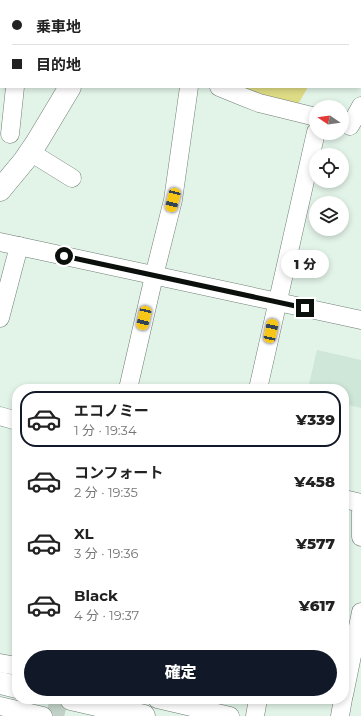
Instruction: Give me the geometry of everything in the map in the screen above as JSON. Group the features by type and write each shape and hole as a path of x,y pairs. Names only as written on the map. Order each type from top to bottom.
{"street":[{"path":"15,88 5,133 35,146 72,178"},
{"path":"0,190 35,146 69,88"},
{"path":"129,384 173,200 189,88"},
{"path":"221,88 259,103 309,115"},
{"path":"351,126 361,106"},
{"path":"259,384 314,140"},
{"path":"0,242 361,320"},
{"path":"0,318 19,246"},
{"path":"0,416 12,420"},
{"path":"349,500 361,502"},
{"path":"361,512 361,536"},
{"path":"349,671 361,612"},
{"path":"0,662 12,665"},
{"path":"0,683 12,686"},
{"path":"92,704 144,716"},
{"path":"178,704 230,716"},
{"path":"255,716 257,704"},
{"path":"340,716 342,704"},
{"path":"0,706 43,716"}],"shaded area":[{"path":"240,88 307,88 297,106"},
{"path":"317,350 361,360 361,408 349,405 349,384 309,384"}],"tunnel":[{"path":"55,716 58,704"}],"route":[{"path":"64,256 305,308"}]}
